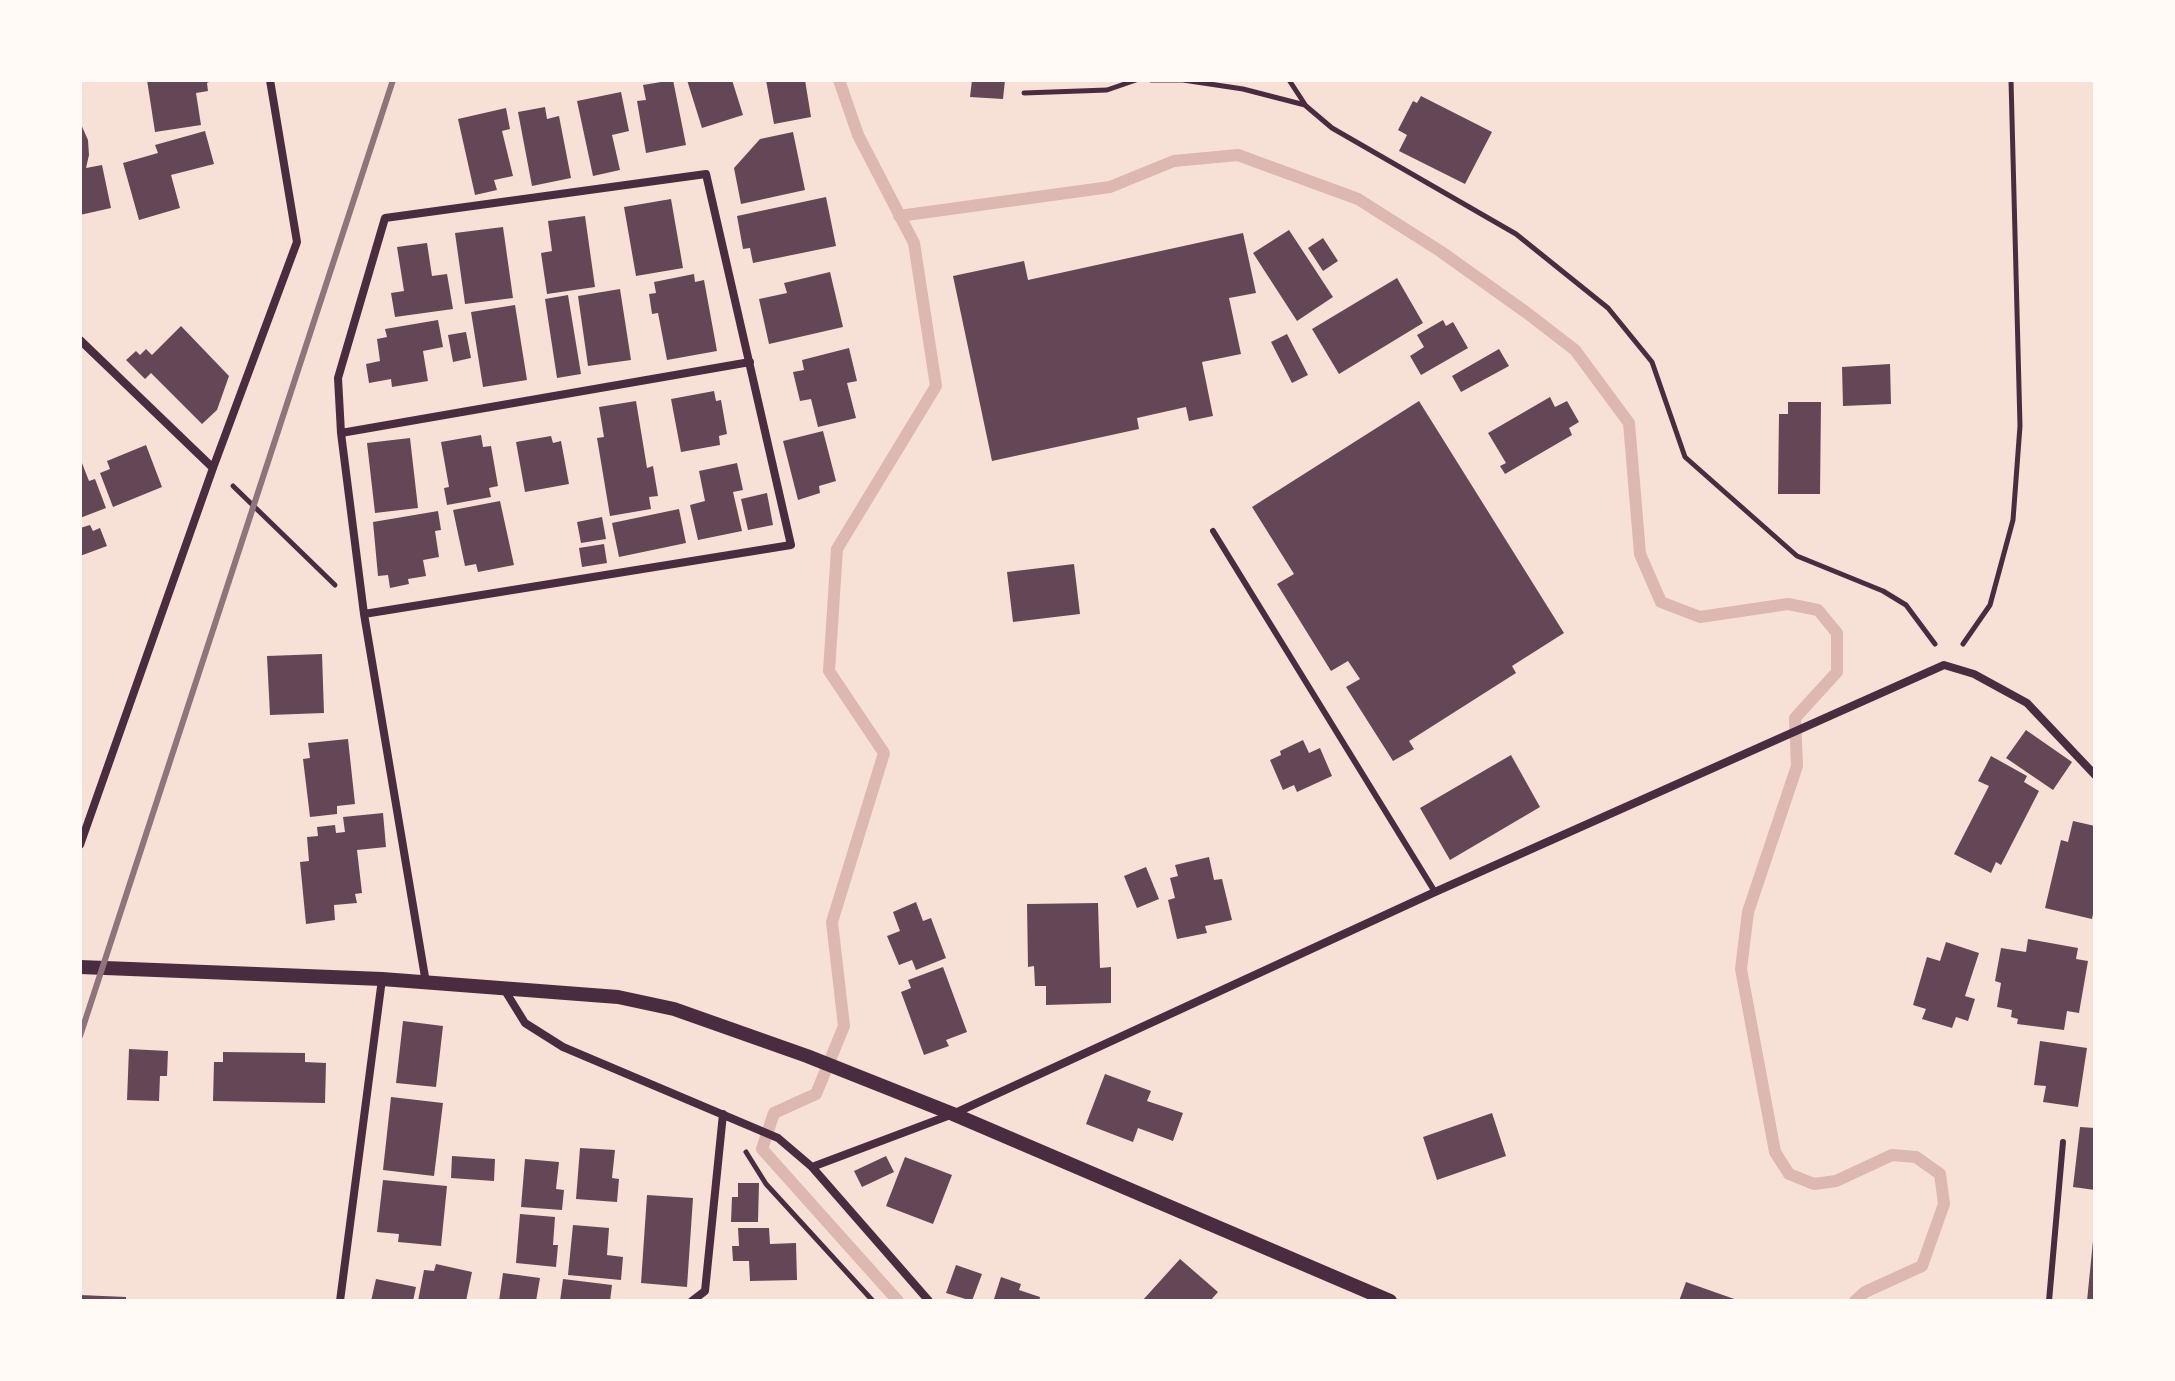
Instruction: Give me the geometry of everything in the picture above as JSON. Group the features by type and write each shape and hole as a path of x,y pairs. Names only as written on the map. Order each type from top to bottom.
{"street":[{"path":"80,845 213,468 297,242 270,80"},
{"path":"364,614 791,545 706,174 385,218 338,378 341,433 364,614 426,984"},
{"path":"80,340 213,468"},
{"path":"341,433 750,362"},
{"path":"812,1167 953,1114 1435,892 1944,665 1974,674 2027,703 2095,775"},
{"path":"80,967 382,979 618,997 674,1009 807,1056 953,1114 1390,1301"},
{"path":"340,1301 382,979"},
{"path":"504,989 525,1023 563,1047 778,1138 812,1167 929,1301"},
{"path":"692,1301 705,1291 723,1114"}],"lane":[{"path":"1213,531 1435,892"},
{"path":"2049,1301 2063,1142"}],"path":[{"path":"1024,93 1107,90 1136,80"},
{"path":"1151,80 1183,80 1243,89 1306,106"},
{"path":"1289,80 1306,106 1332,128 1516,234 1608,308 1652,362 1685,457 1797,556 1883,591 1906,605 1928,638 1945,653"},
{"path":"1945,653 1967,642 1990,605 2013,520 2020,426 2011,80"},
{"path":"213,468 364,614"},
{"path":"1944,665 1945,653"},
{"path":"723,1114 766,1184 873,1301"}],"building":[{"path":"147,80 213,80 207,83 208,91 196,93 201,125 155,132"},
{"path":"673,80 686,145 646,153 637,101 646,100 643,85"},
{"path":"687,80 732,80 743,115 702,128"},
{"path":"766,80 805,80 811,117 774,124"},
{"path":"972,80 1005,80 1003,99 970,97"},
{"path":"621,92 629,131 612,135 620,170 593,176 577,101"},
{"path":"1421,96 1492,132 1465,184 1399,151 1407,135 1398,130 1413,101 1417,103"},
{"path":"545,107 547,119 559,116 571,178 532,186 518,112"},
{"path":"506,108 510,129 502,131 513,176 494,180 497,190 475,195 458,119"},
{"path":"80,122 88,140 86,168 102,165 111,208 80,215"},
{"path":"205,131 214,164 171,175 180,208 139,220 123,163 158,153 155,145"},
{"path":"793,132 805,190 741,204 734,168 760,139"},
{"path":"826,197 836,246 753,263 750,248 743,249 737,216"},
{"path":"671,199 683,268 636,276 624,207"},
{"path":"585,216 595,287 547,294 541,253 552,251 548,221"},
{"path":"503,227 513,298 465,304 455,233"},
{"path":"1289,230 1333,297 1297,321 1253,253"},
{"path":"1243,233 1256,293 1229,298 1241,354 1202,362 1213,416 1189,421 1186,407 1137,418 1139,429 992,461 953,276 1024,261 1028,280"},
{"path":"1323,238 1338,261 1323,271 1308,248"},
{"path":"427,243 432,276 447,274 453,309 395,317 391,293 404,291 397,247"},
{"path":"830,272 843,327 769,344 759,299 787,293 784,283"},
{"path":"694,274 695,282 704,280 717,351 667,360 658,313 652,314 649,294 656,293 654,282"},
{"path":"1397,278 1423,323 1339,374 1312,329"},
{"path":"620,289 631,360 588,366 578,296"},
{"path":"568,295 581,374 557,378 545,299"},
{"path":"515,305 527,380 483,387 471,312"},
{"path":"438,320 443,347 423,351 428,381 392,387 391,379 369,383 366,364 380,361 377,339 387,337 385,329"},
{"path":"1443,320 1446,326 1453,322 1468,348 1421,375 1410,356 1424,347 1417,335"},
{"path":"181,326 229,376 217,410 202,424 151,373 145,379 126,360 136,351 140,355 146,349 152,355"},
{"path":"466,332 471,358 453,362 448,335"},
{"path":"1287,334 1308,375 1292,383 1271,342"},
{"path":"849,348 857,381 847,383 856,418 818,427 811,399 800,401 793,372 804,370 802,360"},
{"path":"1499,349 1509,366 1461,392 1452,376"},
{"path":"1890,364 1891,404 1843,406 1842,367"},
{"path":"714,391 716,401 721,400 727,434 719,436 720,445 681,452 671,399"},
{"path":"1550,397 1555,407 1567,401 1579,422 1569,428 1572,435 1505,474 1500,466 1506,463 1488,433"},
{"path":"636,401 647,468 653,466 658,496 649,497 651,509 610,516 597,438 604,437 599,407"},
{"path":"1419,401 1564,633 1512,666 1516,673 1409,741 1414,749 1393,761 1346,687 1360,679 1348,661 1331,671 1277,584 1294,574 1252,507"},
{"path":"1788,402 1821,402 1820,494 1778,494 1779,414 1788,414"},
{"path":"823,431 836,481 819,486 820,493 798,500 783,441"},
{"path":"481,435 483,447 491,446 498,486 489,488 491,497 447,505 444,488 449,487 441,442"},
{"path":"551,436 553,443 561,441 569,484 525,492 516,442"},
{"path":"410,438 418,508 375,513 367,443"},
{"path":"146,445 162,487 113,507 100,473 110,469 107,461"},
{"path":"80,458 89,481 95,479 106,508 80,518"},
{"path":"737,463 743,490 733,492 742,531 698,540 690,505 705,501 699,471"},
{"path":"767,493 773,525 748,530 741,499"},
{"path":"500,501 514,565 478,572 476,564 465,566 453,510"},
{"path":"679,509 686,543 619,557 612,523"},
{"path":"438,511 441,530 435,531 439,557 423,560 426,576 408,579 409,584 390,588 388,575 378,576 373,522"},
{"path":"602,517 606,539 581,543 577,522"},
{"path":"90,525 93,531 100,528 107,546 80,556 80,528"},
{"path":"604,544 607,563 582,567 579,548"},
{"path":"1074,564 1080,614 1013,622 1007,572"},
{"path":"322,654 324,713 270,715 267,656"},
{"path":"2026,730 2072,762 2053,790 2006,758"},
{"path":"348,739 355,804 337,806 337,814 310,817 303,759 310,758 308,743"},
{"path":"1303,740 1309,753 1320,748 1332,776 1297,792 1294,785 1283,790 1270,760 1281,755 1280,751"},
{"path":"1511,755 1540,807 1450,860 1420,808"},
{"path":"1991,756 2027,776 2024,782 2039,791 2001,865 1996,862 1991,873 1954,854 1989,786 1978,781"},
{"path":"383,813 386,847 357,850 362,893 355,894 357,903 334,905 335,920 306,924 300,862 309,861 307,837 318,836 317,827 335,825 336,833 345,832 343,817"},
{"path":"2073,821 2095,826 2095,904 2092,919 2045,908 2061,840 2068,842"},
{"path":"1209,857 1214,880 1222,879 1232,920 1205,926 1207,933 1177,939 1168,900 1175,898 1170,878 1178,876 1175,865"},
{"path":"1146,867 1159,899 1137,908 1124,876"},
{"path":"916,902 923,921 931,918 946,958 916,970 912,960 899,965 887,936 900,931 893,912"},
{"path":"1098,903 1100,968 1111,967 1111,1003 1046,1005 1046,986 1035,986 1034,966 1028,967 1027,904"},
{"path":"2028,939 2078,948 2076,959 2088,961 2079,1013 2067,1011 2064,1030 2017,1024 2018,1019 2011,1017 2012,1010 1997,1007 2001,983 1995,981 2001,948 2026,952"},
{"path":"1946,942 1979,953 1965,996 1975,999 1968,1021 1956,1017 1952,1028 1922,1019 1926,1009 1913,1005 1927,957 1940,961"},
{"path":"943,967 967,1032 946,1040 949,1046 924,1055 901,992 911,988 908,980"},
{"path":"403,1021 443,1026 436,1087 396,1083"},
{"path":"2040,1041 2087,1048 2078,1107 2043,1102 2046,1086 2034,1085"},
{"path":"129,1049 168,1051 167,1076 160,1076 159,1101 127,1100"},
{"path":"223,1052 305,1053 305,1062 326,1063 325,1103 213,1101 214,1062 223,1062"},
{"path":"1105,1074 1151,1091 1147,1101 1183,1113 1173,1141 1138,1128 1133,1142 1086,1124"},
{"path":"391,1097 443,1103 434,1176 383,1170"},
{"path":"1492,1113 1506,1156 1437,1180 1423,1137"},
{"path":"2080,1127 2095,1128 2095,1190 2073,1187"},
{"path":"580,1148 615,1150 612,1178 619,1179 617,1202 576,1199"},
{"path":"452,1156 495,1159 494,1181 451,1178"},
{"path":"886,1156 894,1172 862,1187 854,1171"},
{"path":"905,1157 952,1175 933,1224 886,1206"},
{"path":"525,1159 559,1162 556,1189 564,1190 562,1210 521,1207"},
{"path":"383,1180 447,1186 441,1246 398,1242 399,1234 377,1232"},
{"path":"738,1183 759,1183 758,1222 731,1222 732,1197 738,1197"},
{"path":"647,1195 693,1198 687,1287 641,1283"},
{"path":"520,1214 555,1217 553,1245 558,1245 556,1267 516,1263"},
{"path":"573,1225 609,1228 607,1255 623,1257 621,1280 568,1275"},
{"path":"738,1228 769,1228 770,1244 796,1243 797,1280 750,1281 749,1261 733,1261 732,1246 739,1246"},
{"path":"2093,1241 2095,1301 2087,1301"},
{"path":"1180,1259 1218,1292 1210,1301 1142,1301"},
{"path":"436,1264 472,1272 466,1301 418,1301 424,1270 434,1271"},
{"path":"956,1265 982,1274 972,1301 946,1293"},
{"path":"503,1273 540,1278 536,1301 499,1301"},
{"path":"1001,1277 1021,1284 1019,1290 1040,1297 1039,1301 994,1299"},
{"path":"376,1279 416,1287 413,1301 371,1301"},
{"path":"563,1279 612,1285 610,1301 560,1301"},
{"path":"1686,1282 1740,1301 1679,1301"},
{"path":"80,1295 126,1297 126,1301 80,1301"}],"waterway":[{"path":"839,80 858,135 914,243 936,386 837,549 829,671 884,753 832,922 844,1026 816,1094 774,1113 762,1149 898,1301"},
{"path":"899,216 1110,187 1174,161 1238,155 1358,199 1440,251 1575,350 1629,423 1640,554 1661,602 1700,617 1788,604 1818,610 1837,633 1837,672 1795,718 1797,766 1748,912 1741,969 1775,1152 1789,1174 1814,1184 1836,1181 1892,1155 1916,1157 1940,1174 1944,1204 1922,1266 1865,1292 1855,1301"}],"railway":[{"path":"80,1036 393,80"}]}
